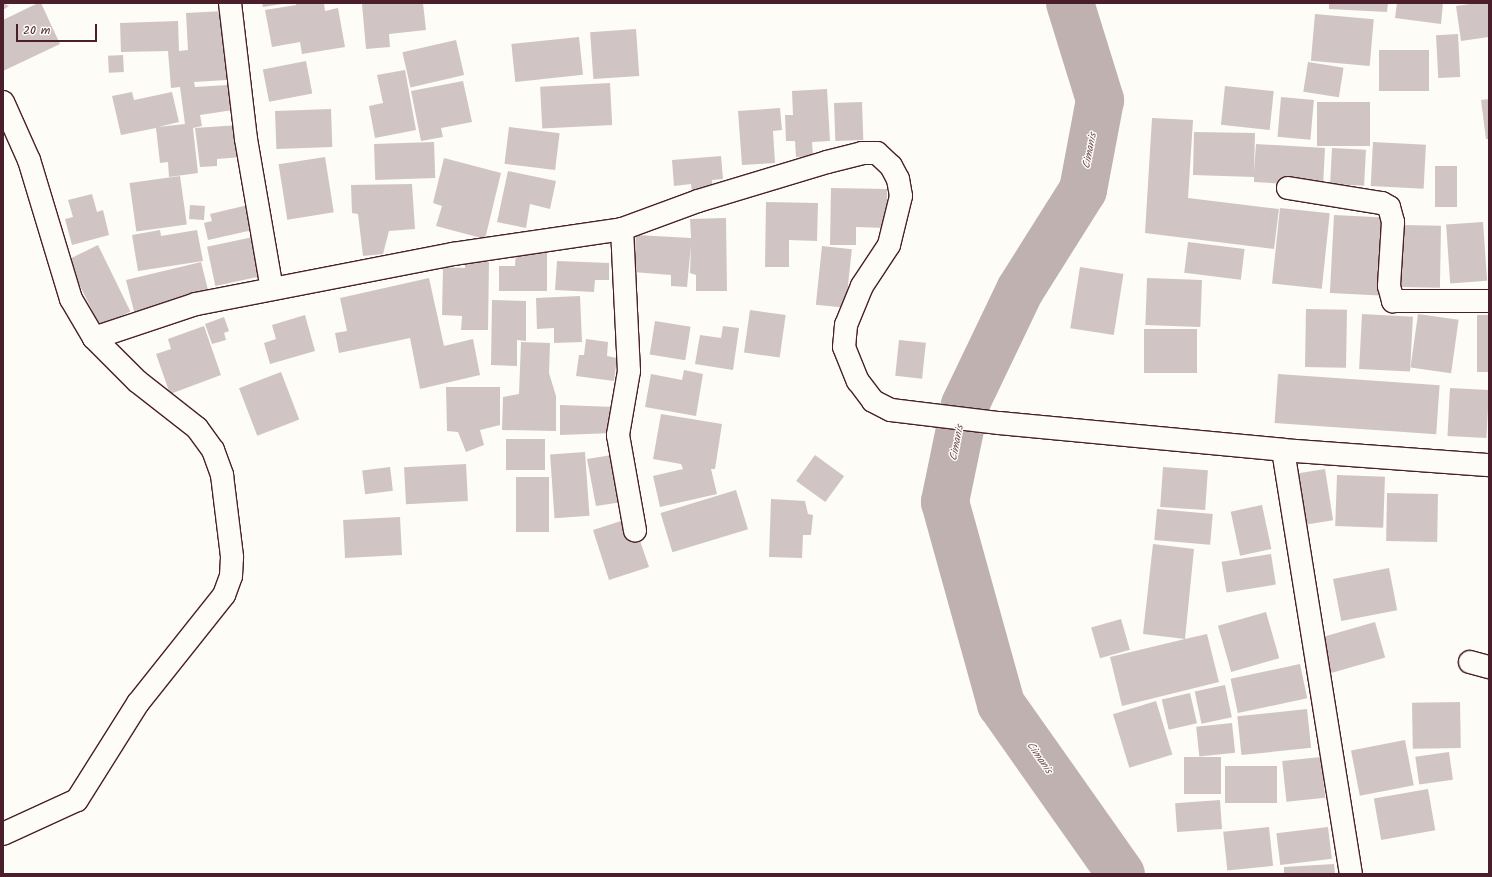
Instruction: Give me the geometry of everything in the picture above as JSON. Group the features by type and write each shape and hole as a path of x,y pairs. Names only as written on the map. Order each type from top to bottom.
{"street":[{"path":"230,3 246,139 272,289"},
{"path":"3,102 29,160 71,299 94,338 137,381 197,428 213,450 222,475 232,557 231,576 224,595 199,630 138,703 77,800 3,834"},
{"path":"94,338 196,304 454,254 622,229 698,201 812,167 862,153 877,154 891,166 898,179 901,196 890,245 862,286 846,325 844,347 858,381 872,401 891,410 999,423 1283,450 1489,465"},
{"path":"1288,188 1382,203 1388,207 1393,222 1388,286 1393,301 1489,301"},
{"path":"622,229 629,371 618,435 635,530"},
{"path":"1283,450 1351,874"}],"building":[{"path":"3,3 9,6 3,10"},
{"path":"38,3 41,3 60,44 3,71 3,20"},
{"path":"262,3 282,3 282,4 263,7"},
{"path":"296,3 324,3 325,11 338,8 345,47 302,54 300,42 272,47 265,10 296,5"},
{"path":"423,3 426,30 389,34 390,47 366,49 362,4"},
{"path":"1329,3 1388,3 1387,12 1329,9"},
{"path":"1397,3 1443,3 1441,24 1395,18"},
{"path":"1489,3 1489,37 1461,41 1456,6"},
{"path":"225,11 227,80 194,82 195,87 228,85 233,110 200,115 202,126 193,128 198,173 169,177 168,162 160,163 156,128 121,135 112,96 132,92 134,100 172,92 179,122 158,127 185,124 180,87 171,88 168,51 121,52 120,23 178,21 179,51 188,50 186,13"},
{"path":"1315,14 1374,19 1370,66 1311,61"},
{"path":"636,29 639,76 593,79 590,32"},
{"path":"1458,34 1460,77 1438,78 1436,35"},
{"path":"579,37 583,75 515,82 511,44"},
{"path":"456,40 464,75 411,87 402,52"},
{"path":"1379,50 1429,50 1429,91 1379,91"},
{"path":"123,55 124,72 109,73 108,56"},
{"path":"306,61 312,93 269,102 263,69"},
{"path":"1308,62 1344,68 1339,97 1303,92"},
{"path":"405,70 416,130 375,138 369,106 383,103 377,75"},
{"path":"463,81 472,122 441,128 443,137 421,141 411,91"},
{"path":"610,83 612,125 542,129 540,87"},
{"path":"1225,86 1274,91 1270,130 1221,125"},
{"path":"827,89 830,141 812,142 813,156 796,157 795,141 786,141 785,115 793,115 792,91"},
{"path":"1281,97 1314,100 1310,140 1278,137"},
{"path":"1489,99 1489,139 1486,139 1481,100"},
{"path":"862,102 863,140 835,141 834,103"},
{"path":"1317,102 1370,102 1370,146 1317,146"},
{"path":"780,108 782,130 773,131 775,163 742,165 738,111"},
{"path":"331,109 332,147 276,149 275,111"},
{"path":"1152,118 1193,120 1188,198 1279,209 1274,249 1145,233"},
{"path":"239,125 242,157 217,159 217,166 200,167 195,128"},
{"path":"509,127 560,133 555,170 504,164"},
{"path":"1194,132 1255,133 1254,172 1256,144 1325,148 1323,186 1254,182 1254,177 1193,175"},
{"path":"434,142 435,178 375,180 374,144"},
{"path":"1373,142 1426,145 1424,189 1371,186"},
{"path":"1332,148 1366,150 1364,186 1330,184"},
{"path":"721,156 723,179 712,180 713,191 692,192 691,184 674,186 672,160"},
{"path":"325,157 334,212 287,220 279,164"},
{"path":"444,158 501,173 485,239 436,226 442,206 433,203"},
{"path":"1435,166 1457,166 1457,207 1435,207"},
{"path":"508,171 556,181 550,209 530,204 526,228 497,222"},
{"path":"180,176 187,225 136,232 129,183"},
{"path":"412,184 415,229 389,231 383,254 363,256 358,214 352,213 351,185"},
{"path":"831,188 887,189 887,228 856,227 856,245 830,245"},
{"path":"92,194 97,212 103,210 109,235 72,245 65,219 73,217 68,200"},
{"path":"766,202 818,203 817,241 789,240 789,267 765,267"},
{"path":"252,204 257,229 208,240 204,223 212,221 210,214"},
{"path":"190,205 205,206 204,220 189,219"},
{"path":"1280,208 1330,213 1322,289 1272,284"},
{"path":"1334,215 1384,218 1380,296 1330,293"},
{"path":"726,218 727,291 696,291 696,275 690,273 691,245 687,287 671,286 671,275 633,272 636,235 691,238 690,219"},
{"path":"1483,222 1487,281 1450,283 1446,225"},
{"path":"1402,225 1441,226 1440,288 1401,287"},
{"path":"160,230 161,236 197,230 203,261 138,271 132,235"},
{"path":"253,237 261,276 215,286 207,247"},
{"path":"1188,242 1245,249 1241,280 1184,273"},
{"path":"98,245 130,312 100,326 67,260"},
{"path":"822,246 852,249 846,308 816,305"},
{"path":"516,250 547,250 547,291 499,291 499,266 515,266"},
{"path":"557,261 609,263 609,280 595,280 594,292 555,290"},
{"path":"201,262 209,294 136,319 126,280"},
{"path":"465,262 489,262 488,330 461,330 462,316 442,315 443,267 465,268"},
{"path":"1080,267 1123,274 1114,335 1070,328"},
{"path":"429,278 444,346 473,339 480,375 420,389 410,338 339,353 335,333 347,331 340,298"},
{"path":"1147,278 1202,280 1200,327 1145,325"},
{"path":"580,296 582,342 554,343 554,328 537,329 536,298"},
{"path":"492,300 526,301 526,341 517,340 517,366 491,365"},
{"path":"1306,309 1347,310 1346,368 1305,367"},
{"path":"750,310 786,315 780,358 744,353"},
{"path":"1362,314 1413,317 1410,372 1359,369"},
{"path":"1418,314 1459,320 1451,373 1410,367"},
{"path":"305,315 315,351 270,364 264,343 276,339 272,325"},
{"path":"1477,315 1489,315 1489,372 1477,372"},
{"path":"224,317 229,331 224,333 226,340 212,344 205,324"},
{"path":"655,321 691,327 685,360 650,355"},
{"path":"204,326 221,375 170,394 156,354 171,349 168,339"},
{"path":"723,326 739,328 733,370 695,364 700,335 721,338"},
{"path":"1144,329 1197,329 1197,373 1144,373"},
{"path":"586,339 608,342 607,356 617,358 614,381 576,376 579,355 584,355"},
{"path":"899,340 926,343 922,379 895,376"},
{"path":"521,342 550,343 549,373 556,396 556,431 502,430 503,397 519,394"},
{"path":"684,370 703,374 696,416 645,407 651,374 682,380"},
{"path":"281,372 299,420 257,436 239,388"},
{"path":"1278,374 1440,385 1436,434 1275,423"},
{"path":"446,387 500,387 500,425 480,430 484,445 466,452 458,432 447,431"},
{"path":"1450,388 1489,390 1486,438 1447,436"},
{"path":"560,405 615,407 613,433 560,435"},
{"path":"661,414 722,424 715,469 711,469 717,494 660,507 653,476 683,469 681,464 653,459"},
{"path":"506,439 545,439 545,470 506,470"},
{"path":"585,452 589,516 555,518 550,454"},
{"path":"612,455 629,501 596,506 587,459"},
{"path":"815,455 844,476 825,502 796,481"},
{"path":"466,464 468,501 406,504 404,467"},
{"path":"390,467 393,491 365,494 362,470"},
{"path":"1163,467 1208,470 1205,510 1160,507"},
{"path":"1325,469 1333,520 1296,526 1287,475"},
{"path":"1337,475 1385,477 1383,528 1335,526"},
{"path":"516,477 549,477 549,532 516,532"},
{"path":"736,490 748,529 672,552 660,513"},
{"path":"1387,493 1438,494 1437,542 1386,541"},
{"path":"771,499 805,501 808,514 813,515 811,535 803,535 802,558 769,557"},
{"path":"1262,505 1271,549 1240,556 1231,512"},
{"path":"1157,509 1213,514 1210,545 1154,540"},
{"path":"400,517 402,555 345,558 343,520"},
{"path":"624,520 638,535 649,567 609,580 593,530"},
{"path":"1153,544 1194,549 1185,639 1143,634"},
{"path":"1271,554 1276,585 1226,592 1222,562"},
{"path":"1389,568 1397,610 1341,621 1333,579"},
{"path":"1266,612 1279,658 1231,672 1218,626"},
{"path":"1121,619 1130,650 1100,658 1091,628"},
{"path":"1375,622 1385,658 1329,674 1319,638"},
{"path":"1207,634 1219,682 1122,706 1110,657"},
{"path":"1300,664 1307,698 1238,713 1231,679"},
{"path":"1225,685 1232,717 1202,724 1195,691"},
{"path":"1190,693 1197,723 1169,730 1162,700"},
{"path":"1156,701 1172,755 1129,768 1113,714"},
{"path":"1460,702 1461,748 1413,749 1412,703"},
{"path":"1307,709 1311,748 1241,755 1237,716"},
{"path":"1232,723 1235,753 1199,757 1196,727"},
{"path":"1405,740 1414,785 1360,796 1351,750"},
{"path":"1449,752 1453,780 1419,784 1415,757"},
{"path":"1184,757 1221,757 1221,794 1184,794"},
{"path":"1321,757 1325,798 1286,802 1282,761"},
{"path":"1225,766 1277,766 1277,803 1225,803"},
{"path":"1428,789 1435,830 1381,840 1374,799"},
{"path":"1220,800 1222,829 1177,832 1175,803"},
{"path":"1269,827 1273,866 1227,871 1223,832"},
{"path":"1328,827 1332,859 1280,865 1276,833"},
{"path":"1334,864 1335,874 1284,874 1284,867"}],"waterway":[{"name":"Cimanis","path":"1070,3 1100,100 1083,190 1020,290 965,405 945,502 1001,704 1121,874"}]}
